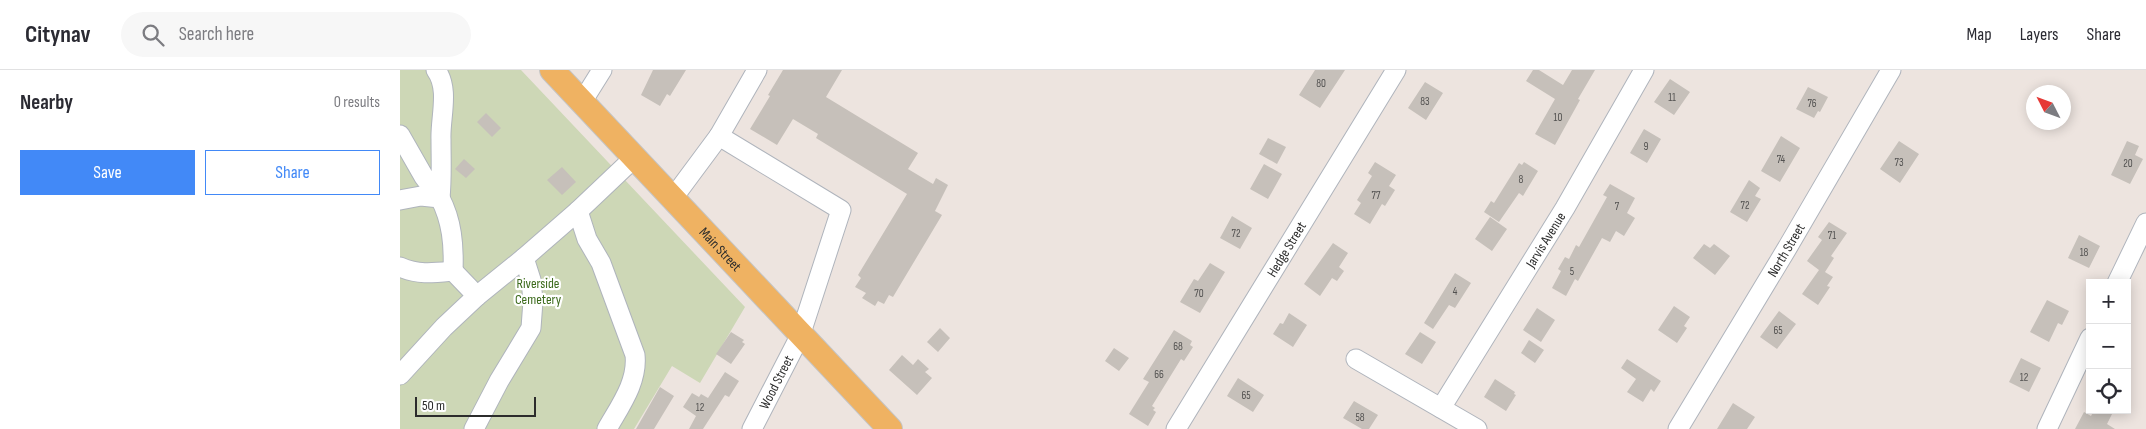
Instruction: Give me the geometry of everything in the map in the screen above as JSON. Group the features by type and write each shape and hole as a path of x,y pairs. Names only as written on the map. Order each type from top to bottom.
{"main road":[{"name":"Main Street","path":"552,70 800,336 890,429"}],"street":[{"path":"436,70 440,75 443,90 440,138 442,170 440,198"},
{"path":"582,102 602,70"},
{"path":"673,198 719,136 757,70"},
{"name":"Hedge Street","path":"1176,429 1396,70"},
{"name":"Jarvis Avenue","path":"1441,408 1565,208 1644,70"},
{"name":"North Street","path":"1678,429 1786,250 1891,70"},
{"path":"400,135 424,177 440,198 446,211 454,248 453,271 477,296"},
{"name":"Wood Street","path":"719,136 841,210 800,336 752,429"},
{"path":"400,375 444,327 477,296 578,211 634,158"},
{"path":"400,200 422,196 440,198"},
{"path":"578,211 587,239 601,263 636,355 637,369 631,385 607,429"},
{"path":"2119,279 2146,225"},
{"path":"474,429 499,381 531,328 533,301 531,280 524,258"},
{"path":"400,267 412,272 427,274 453,271"},
{"path":"2046,429 2086,346"},
{"path":"1356,359 1477,429"}],"green space":[{"name":"Riverside Cemetery","path":"400,70 521,70 745,307 700,383 672,366 634,429 400,429"}],"building":[{"path":"653,70 686,70 670,96 667,94 660,106 641,95"},
{"path":"783,70 842,70 826,97 918,153 908,169 933,184 936,178 948,185 935,211 942,215 893,297 889,295 884,304 878,301 875,306 862,298 866,293 855,287 861,278 858,275 907,194 816,138 818,134 793,119 777,145 750,129"},
{"path":"1315,70 1345,70 1320,108 1299,95"},
{"path":"1533,70 1539,70 1563,85 1572,70 1595,70 1555,145 1535,134 1555,99 1526,81"},
{"path":"1670,79 1690,92 1674,115 1654,102"},
{"path":"1425,82 1443,93 1426,120 1408,108"},
{"path":"1808,87 1828,97 1820,112 1818,111 1814,118 1796,109"},
{"path":"486,113 501,128 492,137 477,122"},
{"path":"1644,129 1661,139 1647,163 1630,153"},
{"path":"1781,136 1800,148 1780,182 1761,171"},
{"path":"1268,138 1286,147 1277,164 1259,154"},
{"path":"1899,141 1919,154 1900,183 1880,169"},
{"path":"2127,141 2139,146 2135,155 2143,159 2130,184 2111,175"},
{"path":"464,159 475,169 466,178 455,169"},
{"path":"1375,162 1396,175 1389,186 1395,190 1385,206 1382,204 1370,224 1354,214 1361,203 1357,200 1372,176 1368,173"},
{"path":"1524,162 1538,171 1523,196 1519,193 1499,222 1484,212 1491,201 1494,203 1519,163 1522,165"},
{"path":"1264,164 1282,174 1268,199 1250,189"},
{"path":"562,167 576,182 562,195 547,180"},
{"path":"1749,180 1760,188 1755,196 1761,199 1747,222 1730,212"},
{"path":"1610,184 1635,198 1627,213 1635,218 1624,236 1616,231 1610,242 1602,238 1578,281 1575,279 1566,296 1552,288 1561,271 1558,269 1565,257 1569,259 1576,245 1579,247 1607,197 1603,195"},
{"path":"1232,216 1252,228 1240,249 1220,238"},
{"path":"1490,217 1507,229 1492,251 1475,239"},
{"path":"1829,222 1847,233 1831,256 1834,258 1825,272 1833,277 1827,286 1830,287 1818,305 1802,294 1819,270 1807,261 1822,240 1818,237"},
{"path":"2079,235 2100,246 2089,268 2068,258"},
{"path":"1333,243 1348,253 1339,267 1344,271 1337,281 1332,278 1320,296 1304,284"},
{"path":"1704,244 1710,248 1714,244 1730,256 1715,275 1693,258"},
{"path":"1210,263 1225,272 1200,313 1180,302 1194,279 1198,281"},
{"path":"1455,273 1471,283 1455,308 1449,305 1433,329 1424,323"},
{"path":"2047,300 2069,311 2062,325 2058,323 2049,342 2030,332"},
{"path":"1674,306 1690,317 1684,326 1687,328 1677,343 1658,330"},
{"path":"1537,308 1555,320 1541,342 1523,330"},
{"path":"1779,311 1796,324 1777,349 1760,337"},
{"path":"1289,313 1307,325 1293,347 1273,334 1280,323 1283,324"},
{"path":"940,328 950,338 938,352 927,342"},
{"path":"1174,330 1192,341 1190,345 1193,347 1184,361 1181,359 1152,406 1156,412 1148,426 1129,414 1149,382 1143,379"},
{"path":"731,332 744,340 742,342 745,344 731,364 716,354"},
{"path":"1420,332 1436,342 1422,364 1405,354"},
{"path":"1529,340 1544,350 1535,363 1521,353"},
{"path":"1114,348 1129,358 1119,371 1105,361"},
{"path":"902,355 913,365 918,359 929,369 925,372 932,378 917,395 889,370"},
{"path":"2021,358 2041,368 2029,392 2009,382"},
{"path":"1627,359 1661,381 1654,392 1651,389 1643,402 1627,392 1636,379 1621,368"},
{"path":"725,372 739,381 729,397 725,395 703,429 689,429 696,416 683,407 692,393 699,397 701,394 708,398"},
{"path":"1238,378 1264,395 1253,412 1227,396"},
{"path":"1495,379 1515,392 1514,394 1516,395 1506,411 1484,397"},
{"path":"660,387 674,396 654,429 636,429"},
{"path":"1354,401 1378,415 1369,429 1362,429 1343,418"},
{"path":"1733,403 1755,417 1747,429 1717,429"},
{"path":"2084,412 2091,416 2092,414 2112,414 2107,424 2115,429 2075,429"}]}
